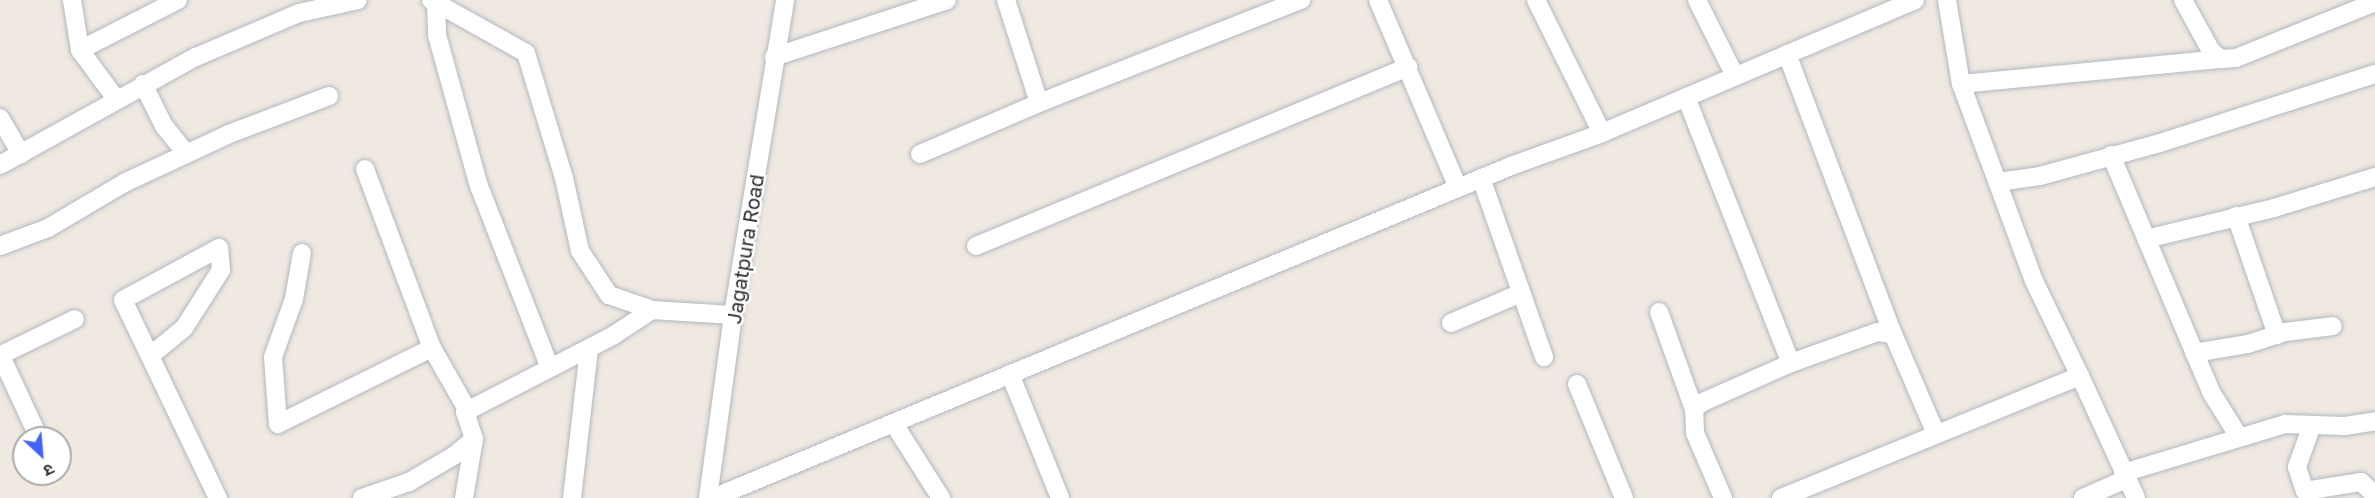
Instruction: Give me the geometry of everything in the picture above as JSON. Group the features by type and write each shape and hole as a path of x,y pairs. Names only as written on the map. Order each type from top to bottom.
{"street":[{"path":"72,0 80,50 116,99"},
{"path":"80,50 178,0"},
{"path":"0,165 143,84 297,7 358,0"},
{"name":"Jagatpura Road","path":"710,498 733,315 785,0"},
{"path":"774,57 947,0"},
{"path":"1006,0 1039,103"},
{"path":"920,154 1039,103 1301,0"},
{"path":"1378,0 1458,188"},
{"path":"1536,0 1602,133"},
{"path":"1697,0 1736,76"},
{"path":"710,498 894,424 1481,178 1602,133 1915,0"},
{"path":"1947,0 1961,84 2034,281 2136,498"},
{"path":"2183,0 2211,51 2221,60"},
{"path":"434,1 526,53 564,178 580,251 609,295 652,310 733,315"},
{"path":"434,1 437,35 479,186 550,368"},
{"path":"1961,84 2236,58 2375,2"},
{"path":"1787,54 1893,334 1936,434"},
{"path":"976,246 1408,67"},
{"path":"1998,182 2040,176 2160,143 2375,74"},
{"path":"143,84 164,126 187,154"},
{"path":"0,246 48,228 124,183 187,154 329,96"},
{"path":"1686,97 1791,363"},
{"path":"0,118 21,154"},
{"path":"2111,155 2211,392 2239,437"},
{"path":"365,170 432,348 468,411"},
{"path":"2146,239 2375,177"},
{"path":"1481,178 1544,357"},
{"path":"2236,216 2277,335"},
{"path":"150,356 184,328 221,270 219,248 123,300 218,498"},
{"path":"302,254 294,299 273,357 278,424 432,348"},
{"path":"1451,323 1521,293"},
{"path":"464,498 474,439 465,412 589,349 652,310"},
{"path":"1659,312 1694,409 1695,433 1723,498"},
{"path":"33,426 0,354 75,319"},
{"path":"2194,353 2248,344 2277,335 2333,326"},
{"path":"1694,409 1703,402 1791,363 1877,332 1893,334"},
{"path":"572,498 589,349"},
{"path":"1010,374 1060,498"},
{"path":"1781,498 2080,376"},
{"path":"1577,384 1624,498"},
{"path":"2083,498 2124,476 2285,424 2345,426 2375,421"},
{"path":"894,424 941,498"},
{"path":"2312,425 2297,467 2305,491 2361,482 2375,495"},
{"path":"362,498 409,482 455,455 474,439"}]}
